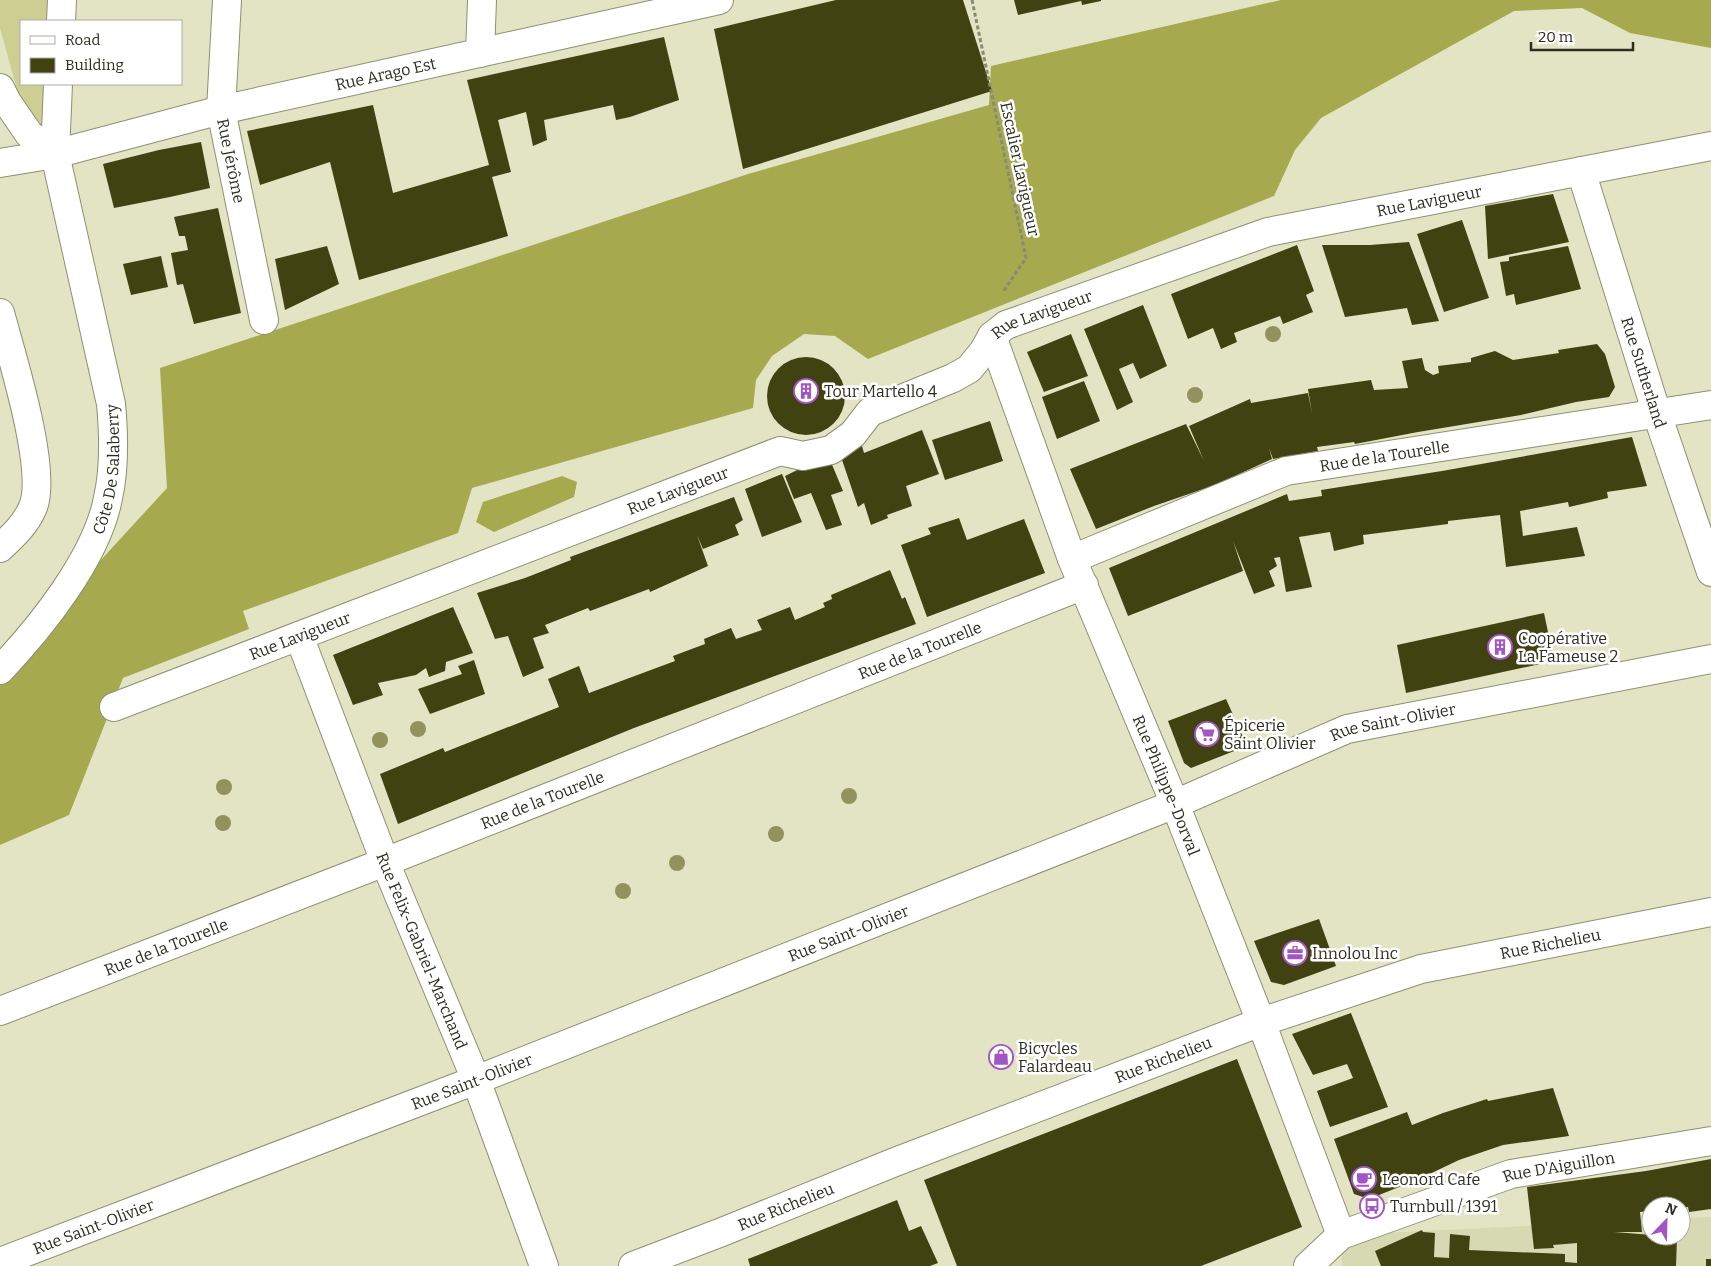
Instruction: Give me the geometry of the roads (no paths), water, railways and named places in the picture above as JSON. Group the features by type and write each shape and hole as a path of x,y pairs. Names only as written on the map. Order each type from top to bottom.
{"street":[{"path":"61,20 62,0"},
{"name":"Rue Jérôme","path":"227,0 221,110 264,320"},
{"path":"480,54 482,0"},
{"name":"Rue Arago Est","path":"0,163 55,154 221,110 719,0"},
{"name":"Côte De Salaberry","path":"0,670 49,612 81,566 103,519 112,468 114,438 111,404 55,154 58,85"},
{"path":"0,88 7,102 29,134 55,154"},
{"name":"Rue Lavigueur","path":"114,707 780,451 803,456 831,450 853,434 870,412 969,369 983,352 992,336 1006,325 1268,232 1711,146"},
{"name":"Rue Sutherland","path":"1581,171 1658,414 1711,572"},
{"path":"0,313 29,426 37,481 33,506 18,533 0,548"},
{"name":"Rue Philippe-Dorval","path":"992,336 1072,559 1176,804 1341,1235"},
{"name":"Rue de la Tourelle","path":"1072,559 1286,471 1711,405"},
{"name":"Rue de la Tourelle","path":"0,1011 385,862 1084,585"},
{"name":"Rue Felix-Gabriel-Marchand","path":"299,636 385,862 476,1080 544,1266"},
{"name":"Rue Saint-Olivier","path":"0,1262 476,1080 1176,804 1347,729 1711,659"},
{"name":"Rue Richelieu","path":"633,1266 895,1162 1261,1022 1421,968 1711,912"},
{"name":"Rue D'Aiguillon","path":"1308,1266 1341,1235 1511,1174 1711,1141"}],"place":[{"name":"Tour Martello 4","path":"806,391"},
{"name":"Coopérative La Fameuse 2","path":"1500,647"},
{"name":"Épicerie Saint Olivier","path":"1207,734"},
{"name":"Innolou Inc","path":"1295,953"},
{"name":"Bicycles Falardeau","path":"1001,1057"},
{"name":"Leonord Cafe","path":"1364,1179"},
{"name":"Turnbull / 1391","path":"1372,1206"}]}
